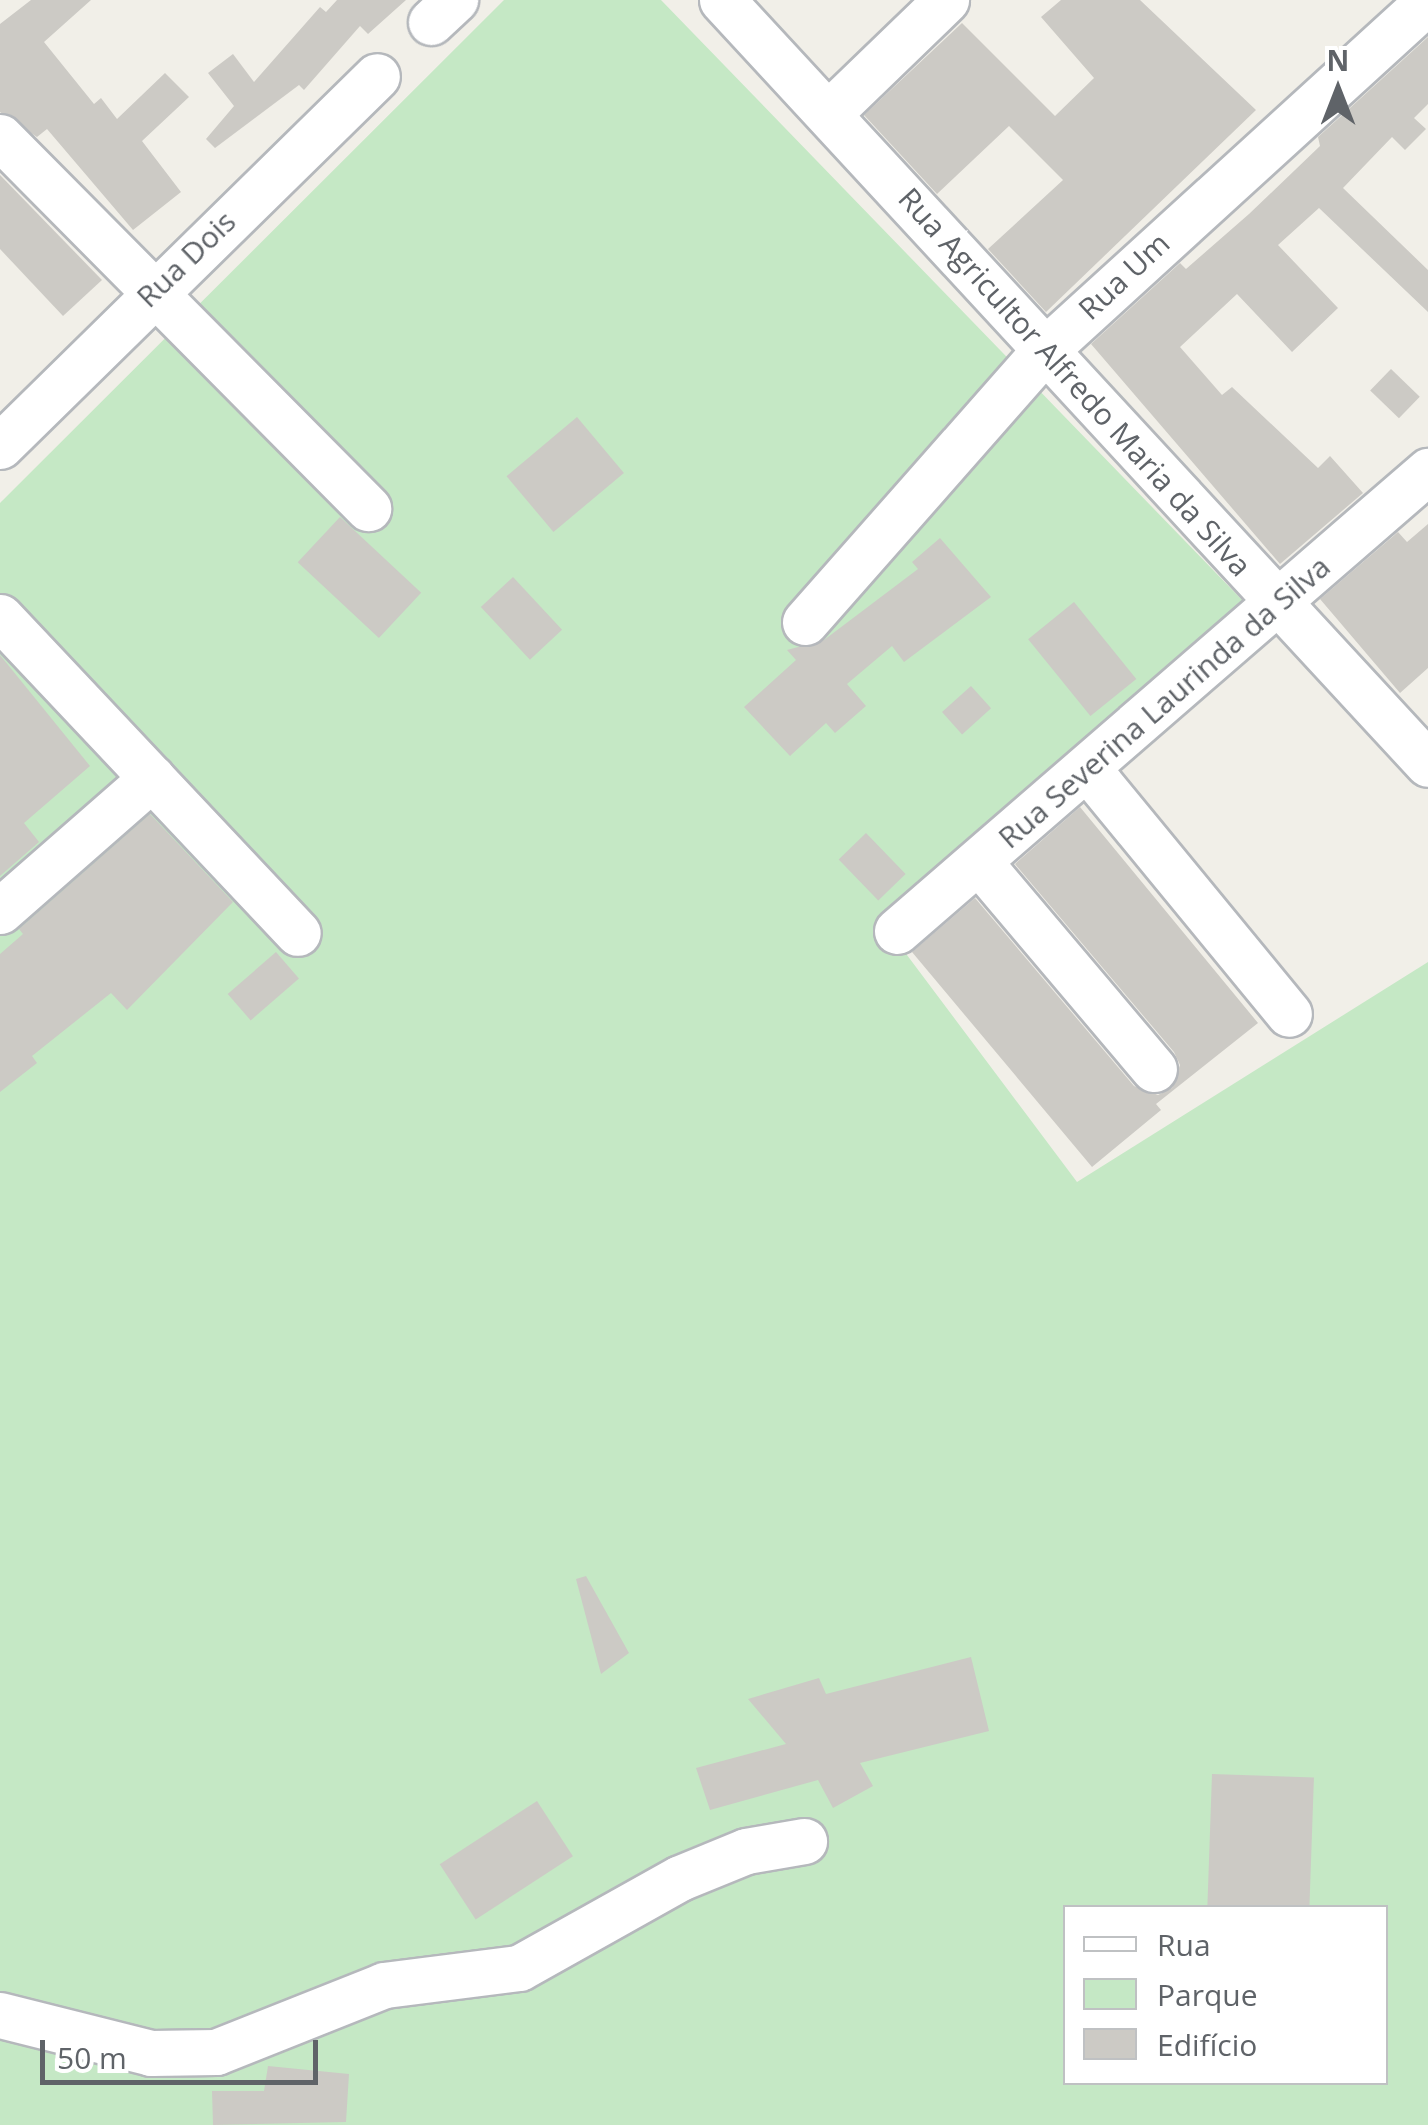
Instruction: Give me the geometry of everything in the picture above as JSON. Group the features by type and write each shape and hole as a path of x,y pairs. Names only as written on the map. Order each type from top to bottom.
{"street":[{"name":"Rua Agricultor Alfredo Maria da Silva","path":"722,0 831,112 1044,351 1428,764"},
{"path":"831,112 946,0"},
{"name":"Rua Um","path":"805,622 1044,351 1428,1"},
{"name":"Rua Dois","path":"0,446 153,290 377,76"},
{"path":"0,137 368,508"},
{"name":"Rua Severina Laurinda da Silva","path":"897,931 1280,606 1428,471"},
{"path":"0,618 298,933"},
{"path":"1087,768 1289,1014"},
{"path":"0,911 152,778"},
{"path":"979,862 1154,1069"},
{"path":"0,2015 135,2050 216,2052 384,1986 519,1968 680,1878 746,1851 804,1841"}],"green space":[{"path":"504,0 661,0 1246,604 883,923 1077,1182 1428,962 1428,2125 0,2125 0,503"}],"building":[{"path":"31,0 91,0 44,42 94,104 101,98 117,119 165,73 189,97 142,141 181,192 133,230 47,129 37,137 0,112 0,24"},
{"path":"337,0 406,0 368,34 360,26 304,90 299,85 215,148 206,139 234,106 208,73 233,54 254,82 320,7 326,12"},
{"path":"1061,0 1140,0 1256,110 1046,312 988,249 1063,180 1009,126 937,194 864,115 962,23 1055,116 1094,78 1041,17"},
{"path":"1428,37 1428,104 1414,118 1426,129 1405,150 1392,137 1343,188 1428,270 1428,312 1319,208 1278,245 1338,308 1292,352 1237,294 1180,347 1222,395 1232,387 1318,468 1330,456 1363,493 1280,564 1091,344 1180,263 1186,269 1249,214 1320,146 1318,137"},
{"path":"0,175 102,280 63,316 0,249"},
{"path":"1391,369 1420,397 1399,418 1370,391"},
{"path":"577,417 624,473 553,532 507,476"},
{"path":"340,517 421,593 379,638 298,562"},
{"path":"1428,524 1428,668 1400,693 1320,599 1398,532 1407,542"},
{"path":"940,538 991,597 904,662 892,646 847,684 866,706 835,733 826,723 790,756 744,707 796,660 787,650 824,640 918,569 912,562"},
{"path":"513,577 562,630 530,660 481,607"},
{"path":"1074,602 1136,679 1090,716 1028,639"},
{"path":"0,655 90,766 24,823 39,842 0,876"},
{"path":"971,686 991,708 962,734 942,712"},
{"path":"1080,807 1258,1023 1156,1104 1161,1110 1092,1167 912,952 975,898 1134,1086 1158,1095 1172,1088 1180,1065 1174,1052 1015,864"},
{"path":"150,814 233,902 127,1010 111,993 32,1056 37,1063 0,1092 0,954 23,934 19,929"},
{"path":"866,833 906,874 878,900 839,859"},
{"path":"276,952 299,978 251,1020 228,994"},
{"path":"586,1576 629,1653 601,1674 576,1579"},
{"path":"971,1657 989,1731 860,1763 873,1786 833,1808 818,1780 710,1810 696,1768 786,1744 748,1699 819,1678 826,1694"},
{"path":"1212,1774 1314,1778 1309,1905 1207,1905"},
{"path":"537,1801 573,1856 476,1920 440,1864"},
{"path":"268,2066 349,2074 346,2122 213,2125 212,2091 264,2091"}]}
